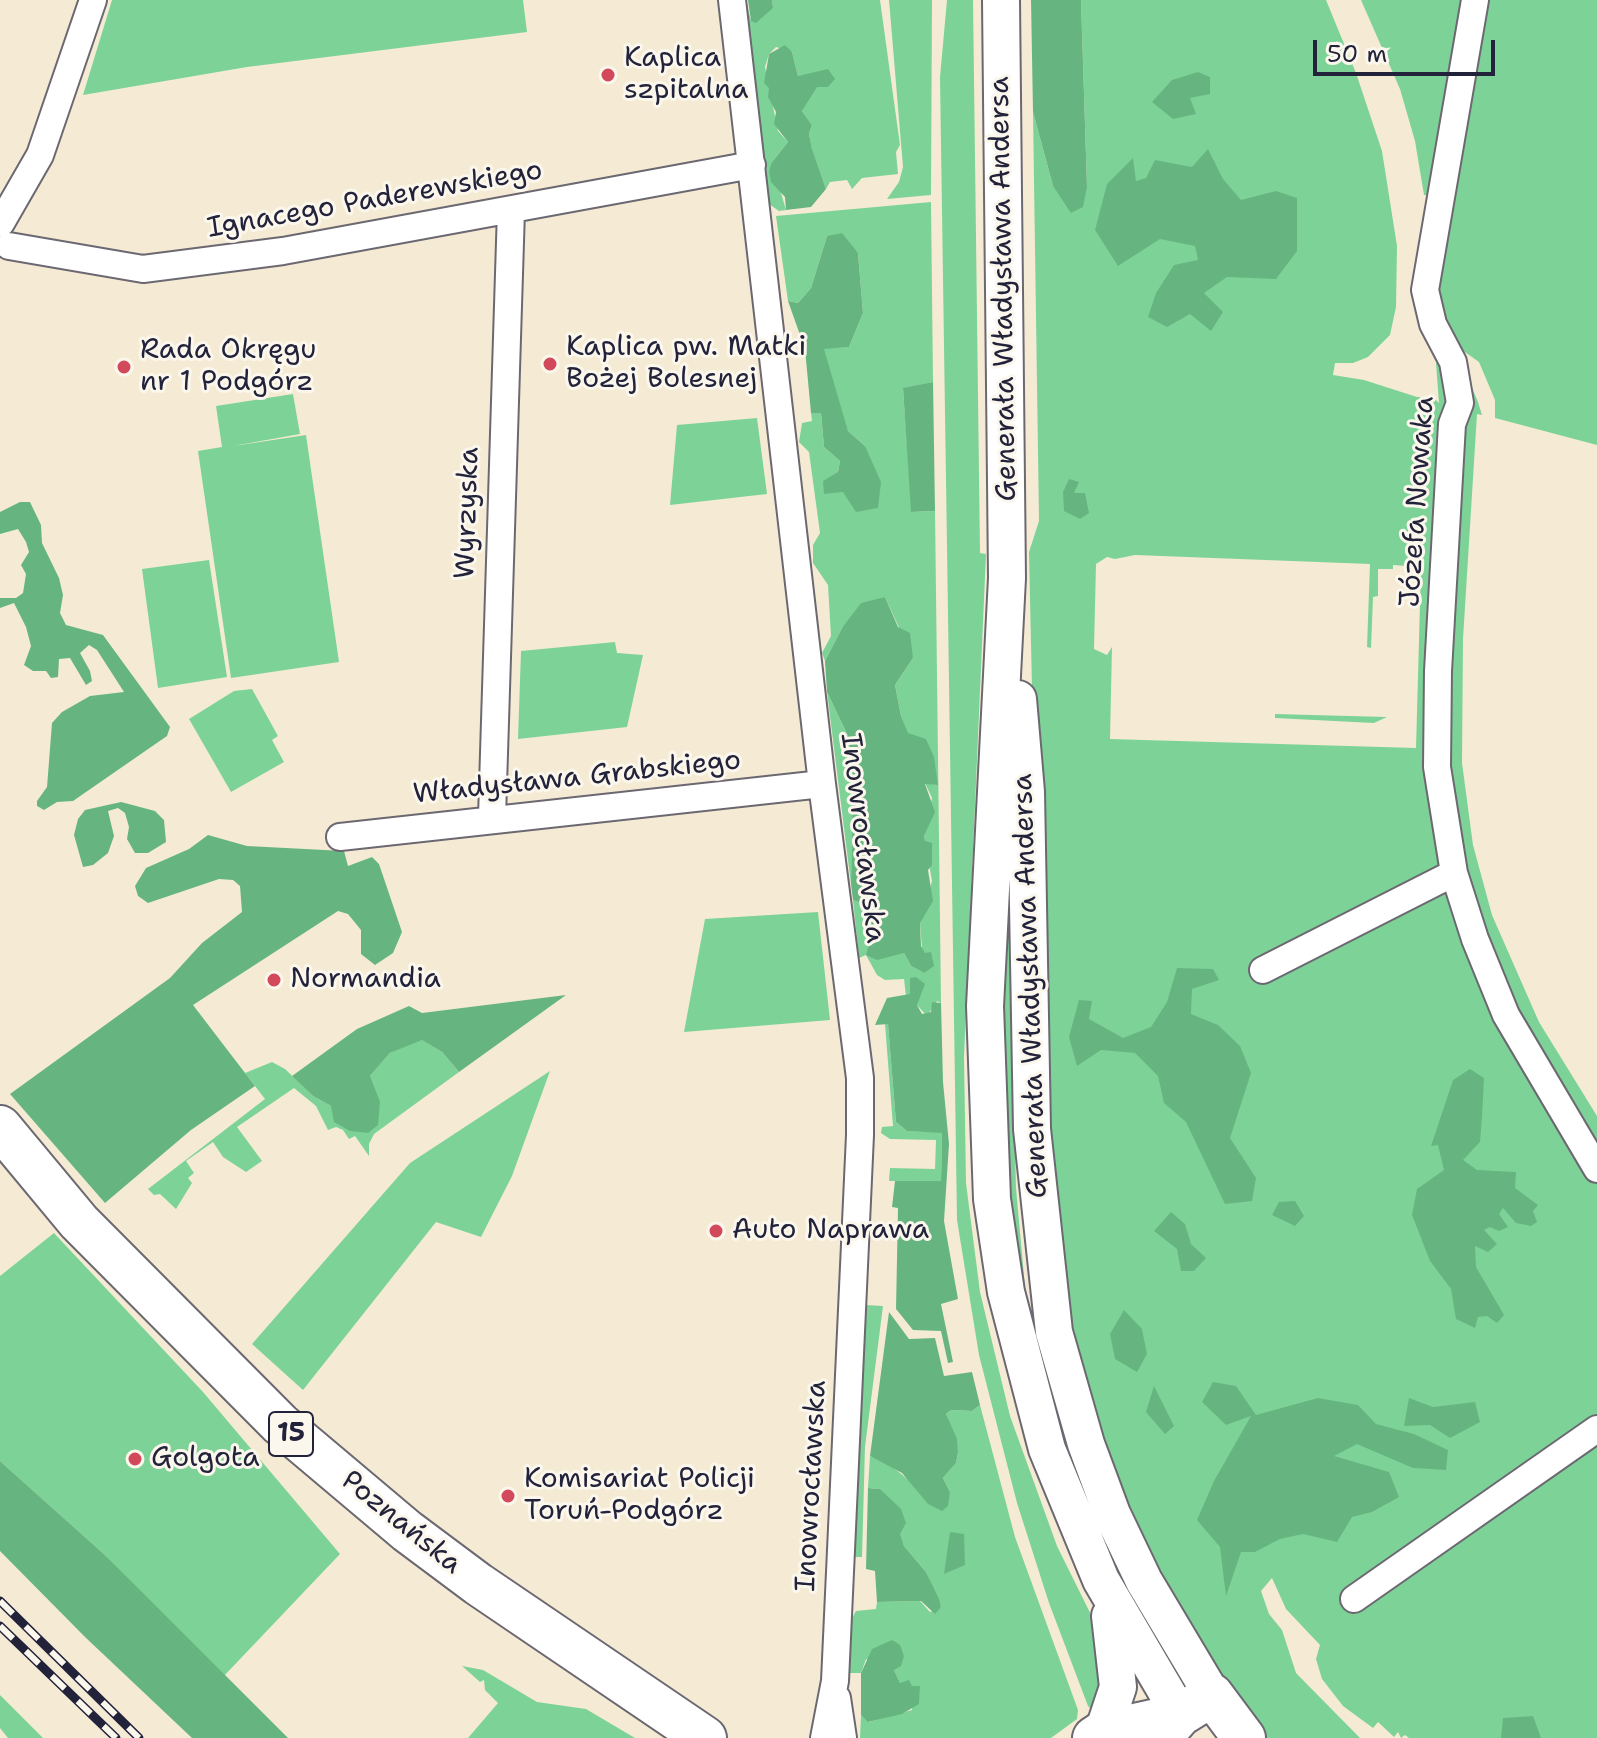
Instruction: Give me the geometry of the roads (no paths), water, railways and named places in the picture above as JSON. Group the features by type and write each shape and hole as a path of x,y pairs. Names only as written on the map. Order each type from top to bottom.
{"main road":[{"name":"Generała Władysława Andersa","path":"1001,0 1007,578 985,1006 992,1199 1006,1292 1047,1449 1096,1569 1140,1651 1187,1721"},
{"name":"Generała Władysława Andersa","path":"1007,578 1026,792 1032,1129 1054,1332 1086,1444 1112,1514 1165,1619 1187,1721"},
{"name":"Poznańska","path":"0,1127 79,1222 280,1424 407,1531 478,1584 705,1738"},
{"name":"Generała Władysława Andersa","path":"1096,1569 1117,1656 1118,1687 1099,1735"},
{"path":"1099,1735 1187,1721 1244,1738"}],"street":[{"path":"2,237 40,155 93,0"},
{"name":"Inowrocławska","path":"732,0 822,784 856,1036 861,1116 835,1687 828,1733"},
{"name":"Józefa Nowaka","path":"1475,0 1425,290 1433,324 1453,362 1460,403 1452,424 1437,730 1441,804 1454,873 1475,939 1506,1015 1597,1169"},
{"name":"Ignacego Paderewskiego","path":"2,237 143,269 283,251 752,165"},
{"name":"Wyrzyska","path":"492,817 511,210"},
{"name":"Władysława Grabskiego","path":"340,837 492,817 822,784"},
{"path":"1263,970 1454,873"},
{"path":"1354,1599 1597,1429"}],"railway":[{"path":"0,1601 139,1738"},
{"path":"0,1626 116,1738"}],"place":[{"name":"Kaplica szpitalna","path":"608,75"},
{"name":"Kaplica pw. Matki Bożej Bolesnej","path":"550,364"},
{"name":"Rada Okręgu nr 1 Podgórz","path":"124,367"},
{"name":"Normandia","path":"274,980"},
{"name":"Auto Naprawa","path":"716,1231"},
{"name":"Golgota","path":"135,1459"},
{"name":"Komisariat Policji Toruń-Podgórz","path":"508,1496"}]}
